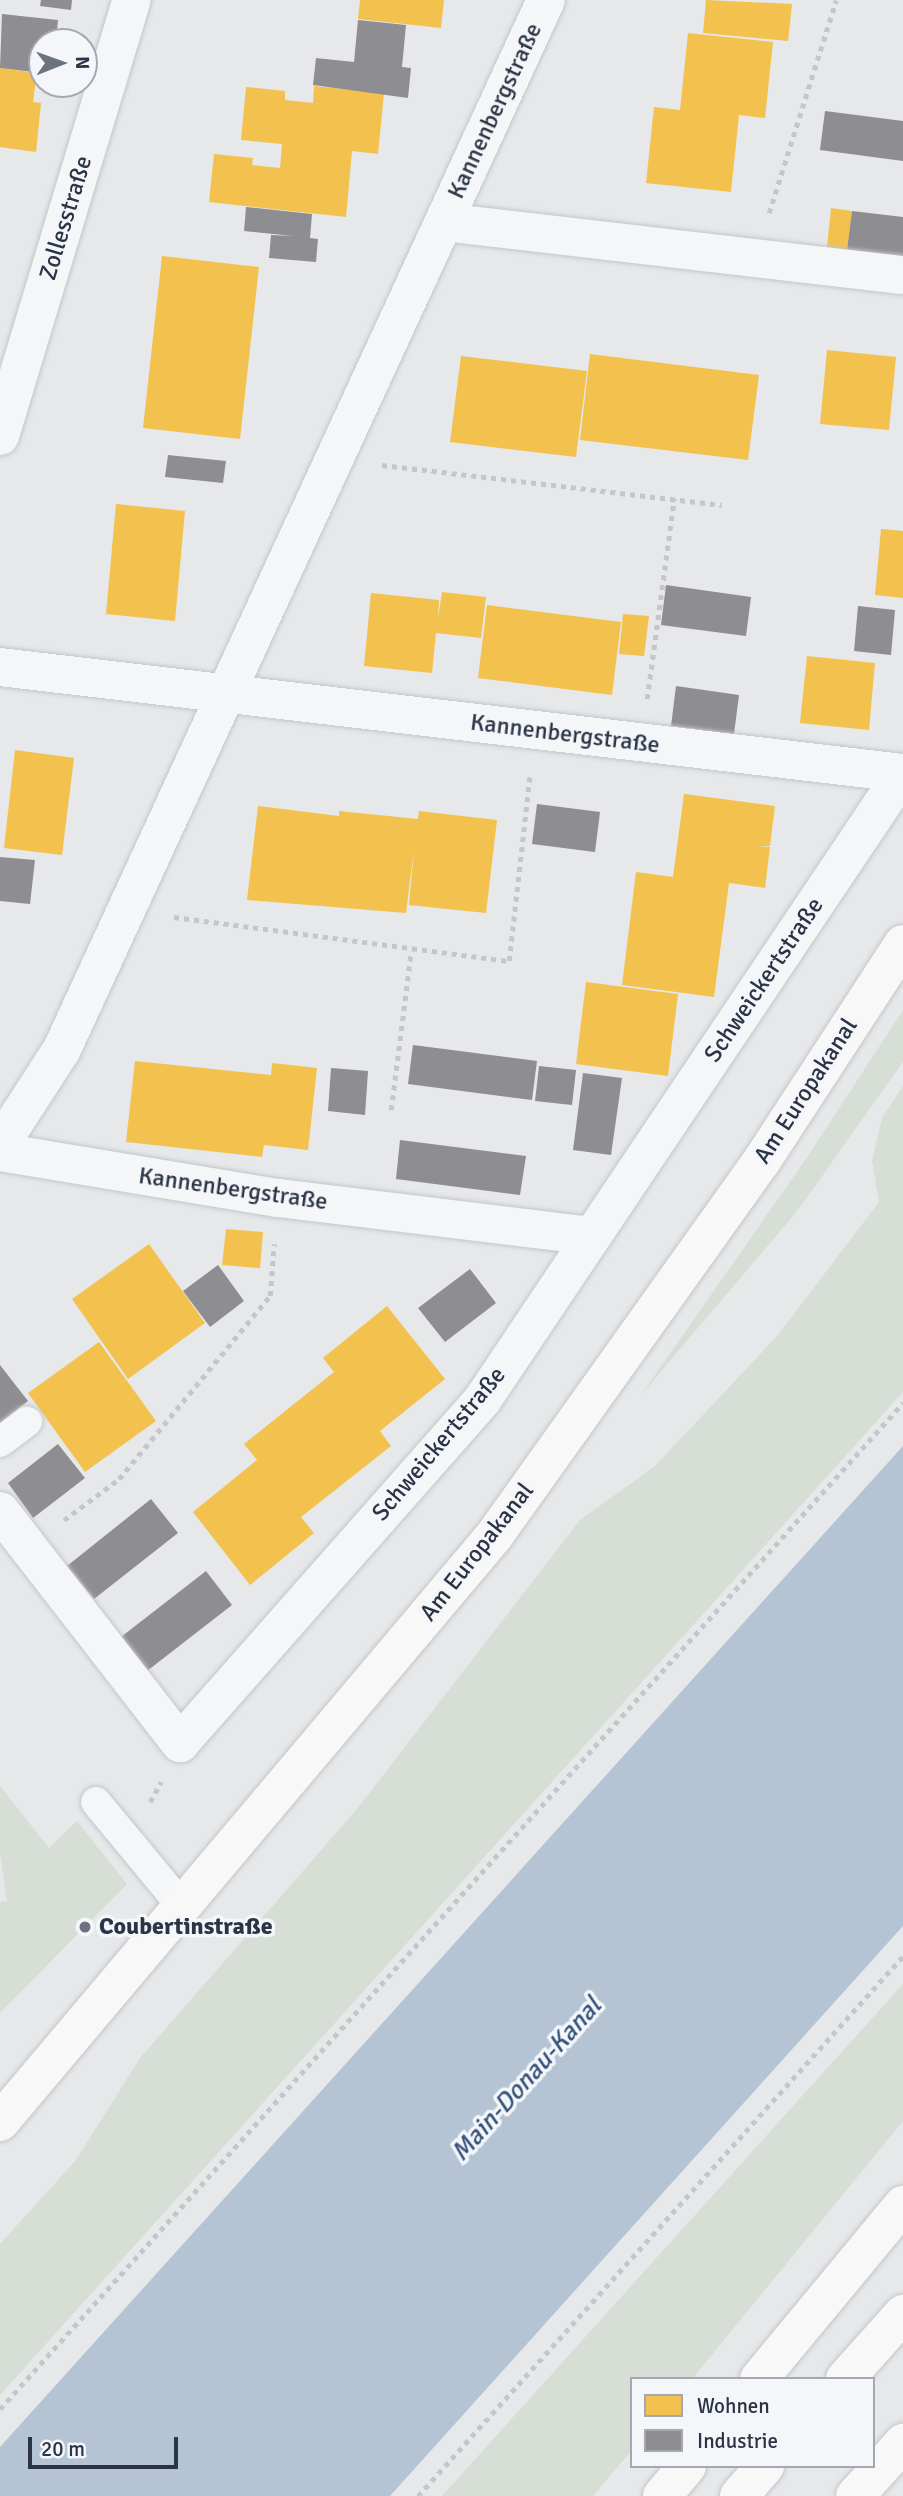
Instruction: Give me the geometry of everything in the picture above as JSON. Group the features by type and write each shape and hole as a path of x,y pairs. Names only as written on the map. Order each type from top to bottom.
{"main road":[{"name":"Am Europakanal","path":"0,2122 494,1536 761,1162 903,944"},
{"path":"762,2377 903,2205"},
{"path":"847,2377 903,2314"},
{"path":"855,2496 903,2443"},
{"path":"662,2496 685,2468"},
{"path":"739,2496 763,2468"}],"street":[{"name":"Zollesstraße","path":"0,436 132,0"},
{"name":"Kannenbergstraße","path":"0,1146 62,1049 128,911 545,0"},
{"name":"Kannenbergstraße","path":"444,222 754,260 903,275"},
{"path":"0,667 226,694"},
{"name":"Kannenbergstraße","path":"226,694 903,773"},
{"name":"Schweickertstraße","path":"180,1744 483,1399 903,773"},
{"name":"Kannenbergstraße","path":"0,1152 278,1198 592,1236"},
{"path":"0,1511 180,1744"}],"lane":[{"path":"0,1442 27,1422"},
{"path":"96,1802 182,1906"}],"path":[{"path":"754,260 836,0"},
{"path":"335,459 722,505"},
{"path":"642,742 674,499"},
{"path":"128,911 411,951 509,961 535,730"},
{"path":"391,1110 411,951"},
{"path":"27,1547 119,1479 270,1296 278,1198"},
{"path":"0,2409 903,1403"},
{"path":"130,1842 180,1744"},
{"path":"418,2496 903,1956"}],"shaded area":[{"path":"903,1010 903,1062 798,1210 641,1395 808,1156"},
{"path":"903,1086 903,1392 0,2395 0,2244 76,2160 140,2058 357,1809 580,1520 654,1467 778,1335 879,1202 872,1161 882,1118"},
{"path":"0,1786 49,1848 77,1821 127,1884 0,2013 0,1902 7,1901 0,1854"},
{"path":"903,1984 903,2121 694,2377 630,2377 630,2452 593,2496 442,2496"}],"water":[{"name":"Main-Donau-Kanal","path":"903,1446 903,1926 390,2496 0,2496 0,2447"}],"building: Wohnen":[{"path":"360,0 444,0 441,28 358,19"},
{"path":"706,0 792,4 788,41 703,33"},
{"path":"688,33 773,42 765,118 739,115 731,192 646,183 654,107 680,110"},
{"path":"0,68 28,72 28,98 41,103 36,152 0,147"},
{"path":"314,86 384,93 378,154 352,151 346,217 209,202 214,154 253,158 252,165 280,168 282,144 241,140 246,87 285,91 285,100 313,103"},
{"path":"831,208 852,211 847,250 827,247"},
{"path":"162,256 259,267 240,439 143,428"},
{"path":"827,350 896,357 889,430 820,424"},
{"path":"590,354 759,375 748,460 580,440"},
{"path":"461,356 587,371 576,457 450,442"},
{"path":"116,504 185,511 175,621 106,614"},
{"path":"881,529 903,531 903,598 875,595"},
{"path":"442,592 486,597 481,638 436,633 432,673 364,666 371,593 439,600 438,619"},
{"path":"487,605 621,622 612,695 478,678"},
{"path":"623,614 649,616 644,656 619,654"},
{"path":"807,656 875,663 869,730 800,723"},
{"path":"15,750 74,758 62,855 4,848"},
{"path":"684,794 775,806 770,846 757,846 770,847 765,888 729,883 714,997 622,985 636,872 673,877"},
{"path":"258,806 339,816 339,811 418,819 419,811 497,820 486,913 409,905 414,849 406,913 247,900"},
{"path":"586,982 678,994 668,1076 576,1064"},
{"path":"135,1061 271,1075 272,1063 317,1068 308,1150 264,1145 262,1157 126,1142"},
{"path":"226,1229 263,1232 260,1268 222,1265"},
{"path":"149,1244 205,1323 128,1379 72,1299"},
{"path":"387,1306 445,1379 380,1431 391,1446 301,1517 314,1533 250,1585 193,1512 257,1460 244,1444 334,1372 323,1358"},
{"path":"99,1342 156,1421 85,1472 28,1393"}],"building: Industrie":[{"path":"41,0 72,0 71,10 40,6"},
{"path":"2,14 58,20 57,28 28,28 28,71 0,68"},
{"path":"358,20 406,25 402,67 411,68 408,98 313,85 316,58 354,62"},
{"path":"825,111 903,121 903,161 820,150"},
{"path":"246,207 312,214 310,238 318,239 316,262 269,258 271,235 293,236 244,231"},
{"path":"852,211 903,217 903,257 847,250"},
{"path":"168,455 226,461 223,483 165,477"},
{"path":"666,585 751,597 746,636 661,625"},
{"path":"858,606 895,610 891,655 854,651"},
{"path":"676,686 739,695 734,734 671,726"},
{"path":"537,804 600,812 595,852 532,844"},
{"path":"0,857 35,860 30,904 0,901"},
{"path":"413,1045 537,1061 532,1100 408,1084"},
{"path":"539,1066 576,1070 572,1105 535,1101"},
{"path":"331,1068 368,1071 365,1115 328,1111"},
{"path":"583,1073 622,1078 611,1155 573,1150"},
{"path":"400,1140 526,1156 520,1195 396,1179"},
{"path":"218,1265 244,1301 210,1327 183,1291"},
{"path":"470,1269 496,1303 445,1342 418,1308"},
{"path":"0,1365 28,1401 0,1423"},
{"path":"58,1444 85,1478 33,1518 8,1483"},
{"path":"151,1499 178,1533 94,1599 67,1566"},
{"path":"206,1571 232,1605 147,1671 121,1637"}],"place":[{"name":"Coubertinstraße","path":"85,1927"}]}
